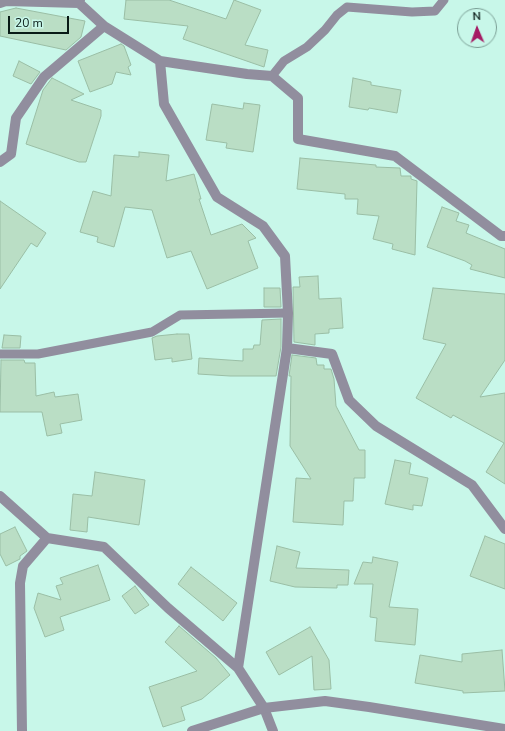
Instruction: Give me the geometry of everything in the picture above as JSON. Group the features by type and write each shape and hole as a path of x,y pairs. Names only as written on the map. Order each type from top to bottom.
{"street":[{"path":"0,3 6,0 80,2 104,26 160,61 247,74 272,76 298,98 298,139 395,156 502,236 505,236"},
{"path":"0,162 12,154 16,118 44,77 104,26"},
{"path":"160,61 164,104 217,197 263,226 285,256 288,313 287,348 238,668"},
{"path":"287,348 332,354 349,400 376,426 472,485 505,528"},
{"path":"0,496 47,538 104,547 168,608 238,668 264,708 273,731"},
{"path":"22,731 20,583 23,566 47,538"},
{"path":"192,731 264,708 325,702 369,707 505,729"}],"lane":[{"path":"272,76 284,61 307,46 325,30 337,15 347,7 412,12 435,11 444,0"},
{"path":"0,354 38,354 152,332 180,315 288,313"}],"building":[{"path":"126,0 169,0 226,19 234,0 261,10 245,45 268,50 264,67 183,39 188,26 124,19"},
{"path":"16,8 85,21 81,37 66,50 0,36 0,12"},
{"path":"121,44 124,46 131,65 128,67 131,75 116,72 112,84 90,92 78,61"},
{"path":"19,61 40,72 31,84 13,76"},
{"path":"52,78 84,94 71,100 101,110 101,116 86,162 79,162 26,144 43,90"},
{"path":"353,78 371,82 371,85 401,90 397,113 369,108 368,110 349,107"},
{"path":"244,103 260,105 253,152 226,148 227,143 206,140 212,104 243,109"},
{"path":"139,152 169,155 166,181 194,174 201,199 199,199 211,235 242,224 256,238 248,241 258,268 207,289 191,251 167,258 152,210 125,207 114,247 97,242 98,237 80,232 93,191 111,196 114,155 139,157"},
{"path":"300,158 376,165 376,167 400,168 401,176 411,176 411,179 417,181 415,255 392,249 393,244 373,239 379,216 357,214 358,199 345,199 345,194 297,189"},
{"path":"0,201 46,233 37,247 31,243 0,289"},
{"path":"442,207 459,213 456,221 469,225 466,233 505,249 505,278 470,269 472,265 465,261 427,247"},
{"path":"318,276 319,299 341,298 343,328 329,329 329,333 315,334 315,345 294,342 293,287 300,287 299,277"},
{"path":"264,288 280,288 281,307 264,307"},
{"path":"433,288 505,294 505,360 480,397 505,393 505,484 486,472 504,443 453,415 451,418 416,398 446,344 423,339"},
{"path":"281,319 281,347 276,376 198,374 199,358 243,361 243,349 253,349 254,345 260,345 262,320"},
{"path":"177,334 189,334 192,359 172,362 172,358 155,360 152,338"},
{"path":"4,335 21,336 20,348 2,348"},
{"path":"292,355 316,358 317,365 324,365 324,369 331,369 334,379 336,406 359,450 365,450 365,478 354,478 353,501 344,501 343,525 293,522 296,478 311,479 290,446 291,376 289,376"},
{"path":"1,360 24,360 25,363 35,363 36,396 54,392 55,397 78,394 82,420 60,424 62,433 47,436 42,412 0,412"},
{"path":"395,460 411,463 409,474 428,478 422,506 413,505 413,510 385,504"},
{"path":"95,472 145,480 139,525 88,517 87,532 70,530 73,494 92,496"},
{"path":"15,527 27,551 20,556 20,559 6,566 0,554 0,534"},
{"path":"485,536 505,544 505,589 470,576"},
{"path":"277,546 300,552 296,568 349,570 348,585 337,585 337,588 295,587 270,581"},
{"path":"373,557 398,562 389,607 418,609 415,645 375,641 377,618 370,617 373,584 354,584 363,562 372,563"},
{"path":"98,565 110,600 60,617 64,630 45,637 34,608 38,593 61,600 56,586 63,584 60,578"},
{"path":"191,567 237,603 223,621 178,584"},
{"path":"135,586 149,605 135,614 122,596"},
{"path":"179,626 216,658 230,675 202,699 181,707 185,720 163,727 149,687 197,671 165,642"},
{"path":"310,627 329,660 331,689 314,690 312,656 279,675 266,652"},
{"path":"502,650 505,691 463,693 463,691 415,683 420,655 462,662 462,654"}]}
